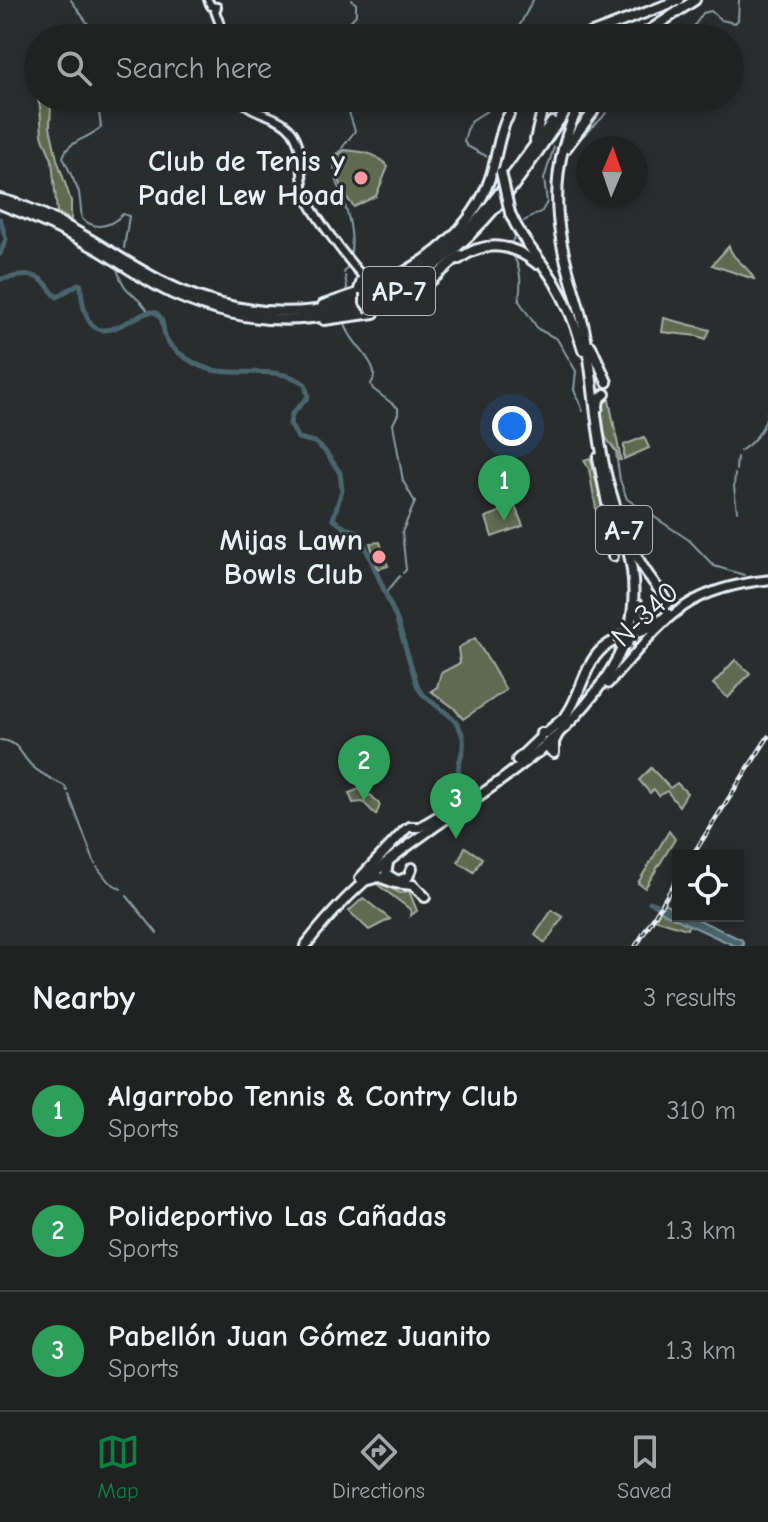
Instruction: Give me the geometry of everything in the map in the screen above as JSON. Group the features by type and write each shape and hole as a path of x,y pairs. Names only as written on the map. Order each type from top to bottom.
{"highway":[{"path":"616,24 679,0"},
{"path":"651,24 686,0"},
{"path":"659,24 695,0"},
{"name":"A-7","path":"510,112 501,149 501,172 510,213 527,245 556,285 572,317 583,351 598,458 630,564 628,632"},
{"path":"528,154 542,112"},
{"name":"AP-7","path":"273,316 344,305 383,292 414,276 440,257 475,223 562,112"},
{"name":"AP-7","path":"0,202 36,217 169,292 226,312 300,319 345,311 403,289 449,257 499,204 564,112"},
{"name":"A-7","path":"566,724 607,678 624,644 635,598 633,563 601,449 584,327 560,234 558,170 568,130 576,112"},
{"path":"592,112 566,149 560,207 568,256 589,340 599,416 612,480 639,563 667,609"},
{"path":"376,286 395,278 428,256 453,235 470,215 491,176 507,118"},
{"path":"440,273 470,243 499,204"},
{"path":"560,234 568,256"},
{"path":"273,316 329,320 382,310 473,250 498,246 527,256 556,285"},
{"path":"273,316 323,305 362,286"},
{"path":"589,340 607,382"},
{"path":"599,416 599,399 605,394"},
{"path":"598,458 611,523 613,556"},
{"path":"630,536 638,592 637,612 642,622 653,624 667,609"},
{"path":"628,632 638,592"},
{"path":"547,737 570,711 592,662 602,648 649,629 667,609"},
{"path":"510,770 546,747 554,753 555,739 566,724 608,684 624,644"},
{"name":"A-7","path":"462,804 510,770 547,737 595,687 624,644"},
{"path":"510,770 540,738 541,733 546,733 570,711"},
{"path":"305,943 408,828 420,827 462,804"},
{"path":"347,896 462,804"},
{"path":"347,896 396,850 462,804"},
{"path":"393,857 385,871 388,876 407,878 425,897"},
{"path":"347,896 374,877 407,878"}],"main road":[{"path":"258,112 285,124 292,131 307,200 362,286 364,303 382,310 386,291 376,286 362,286"},
{"path":"362,286 376,286"},
{"name":"N-340","path":"667,609 701,591 767,579"},
{"name":"N-340","path":"608,684 685,604 714,590 747,581"}],"green space":[{"path":"40,112 51,112 50,127 57,159 71,201 71,220 57,212 52,160 42,135"},
{"name":"Club de Tenis y Padel Lew Hoad","path":"344,150 374,156 388,167 376,196 354,207 343,190 337,171 336,157"},
{"path":"729,246 733,255 754,279 712,265"},
{"path":"664,318 710,330 706,339 662,332"},
{"path":"605,396 609,400 621,460 618,460 617,453 604,435 600,401"},
{"path":"644,437 649,448 624,459 624,445"},
{"path":"590,458 609,530 608,545 598,520 589,469 584,460"},
{"path":"515,506 523,526 492,537 486,517"},
{"name":"Mijas Lawn Bowls Club","path":"380,542 388,566 378,569 370,543"},
{"path":"475,638 506,690 463,719 431,691 437,687 441,673 460,663 458,648"},
{"path":"735,660 750,673 728,698 713,684"},
{"path":"651,768 670,788 677,783 687,793 679,806 667,791 659,796 654,789 650,793 639,780"},
{"path":"362,788 380,805 376,815 363,802 353,803 349,793"},
{"path":"669,831 675,839 645,888 638,883"},
{"path":"465,847 482,858 474,872 458,862"},
{"path":"380,883 400,893 409,891 417,911 410,916 411,910 378,885"},
{"path":"363,898 390,919 369,930 349,911"},
{"path":"552,910 563,917 545,943 535,935"},
{"path":"659,910 672,916 672,922 689,925 687,929 654,919"}],"water":[{"path":"664,903 672,907 672,917 668,915 659,910"},
{"path":"683,922 704,922 742,940 744,946 735,946"}],"waterway":[{"path":"71,0 88,24"},
{"path":"348,24 356,15 356,4 352,0"},
{"path":"520,24 533,0"},
{"path":"696,24 703,13 711,11 721,20 735,23 738,20 739,0"},
{"path":"99,112 101,127 70,146 63,157 79,192 82,219 98,226 114,222 123,214 129,216 124,248"},
{"path":"342,148 355,131 349,112"},
{"path":"486,112 471,122 464,141 467,146 486,156"},
{"path":"574,144 606,112"},
{"path":"524,221 542,211 547,202 544,179 554,147"},
{"path":"334,169 335,156 341,150"},
{"path":"336,178 350,227 350,257"},
{"path":"0,219 6,239 0,254"},
{"path":"511,243 514,238"},
{"path":"513,255 520,277 519,301 538,329 557,339 576,371 574,390 583,411"},
{"path":"344,273 349,263"},
{"path":"117,268 126,288 148,311"},
{"path":"0,279 34,276 57,297 81,285 85,311 92,325 102,330 148,313 156,313 161,318 165,338 180,354 196,364 223,371 279,374 305,384 308,397 292,414 290,424 298,438 315,442 325,451 340,473 342,490 333,519 345,528 359,532 397,620 418,688 459,726 463,749 458,769 468,795"},
{"path":"345,276 345,295"},
{"path":"345,322 373,369 373,389 398,408 393,424 403,481 415,502 402,532 406,570 403,573"},
{"path":"740,451 759,434 768,410"},
{"path":"616,453 627,499 689,540 714,566 744,575"},
{"path":"736,470 737,457"},
{"path":"735,474 737,511"},
{"path":"385,594 400,576"},
{"path":"0,740 15,745 33,767 65,786 67,791"},
{"path":"69,795 95,864"},
{"path":"97,867 108,881 121,889"},
{"path":"127,896 157,933"},
{"path":"650,902 664,908"}],"railway":[{"path":"696,850 768,737"},
{"path":"636,946 672,888"}],"place":[{"name":"Club de Tenis y Padel Lew Hoad","path":"361,178"},
{"name":"Algarrobo Tennis & Contry Club","path":"504,521"},
{"name":"Mijas Lawn Bowls Club","path":"379,557"},
{"name":"Polideportivo Las Cañadas","path":"364,801"},
{"name":"Pabellón Juan Gómez Juanito","path":"456,839"}]}
